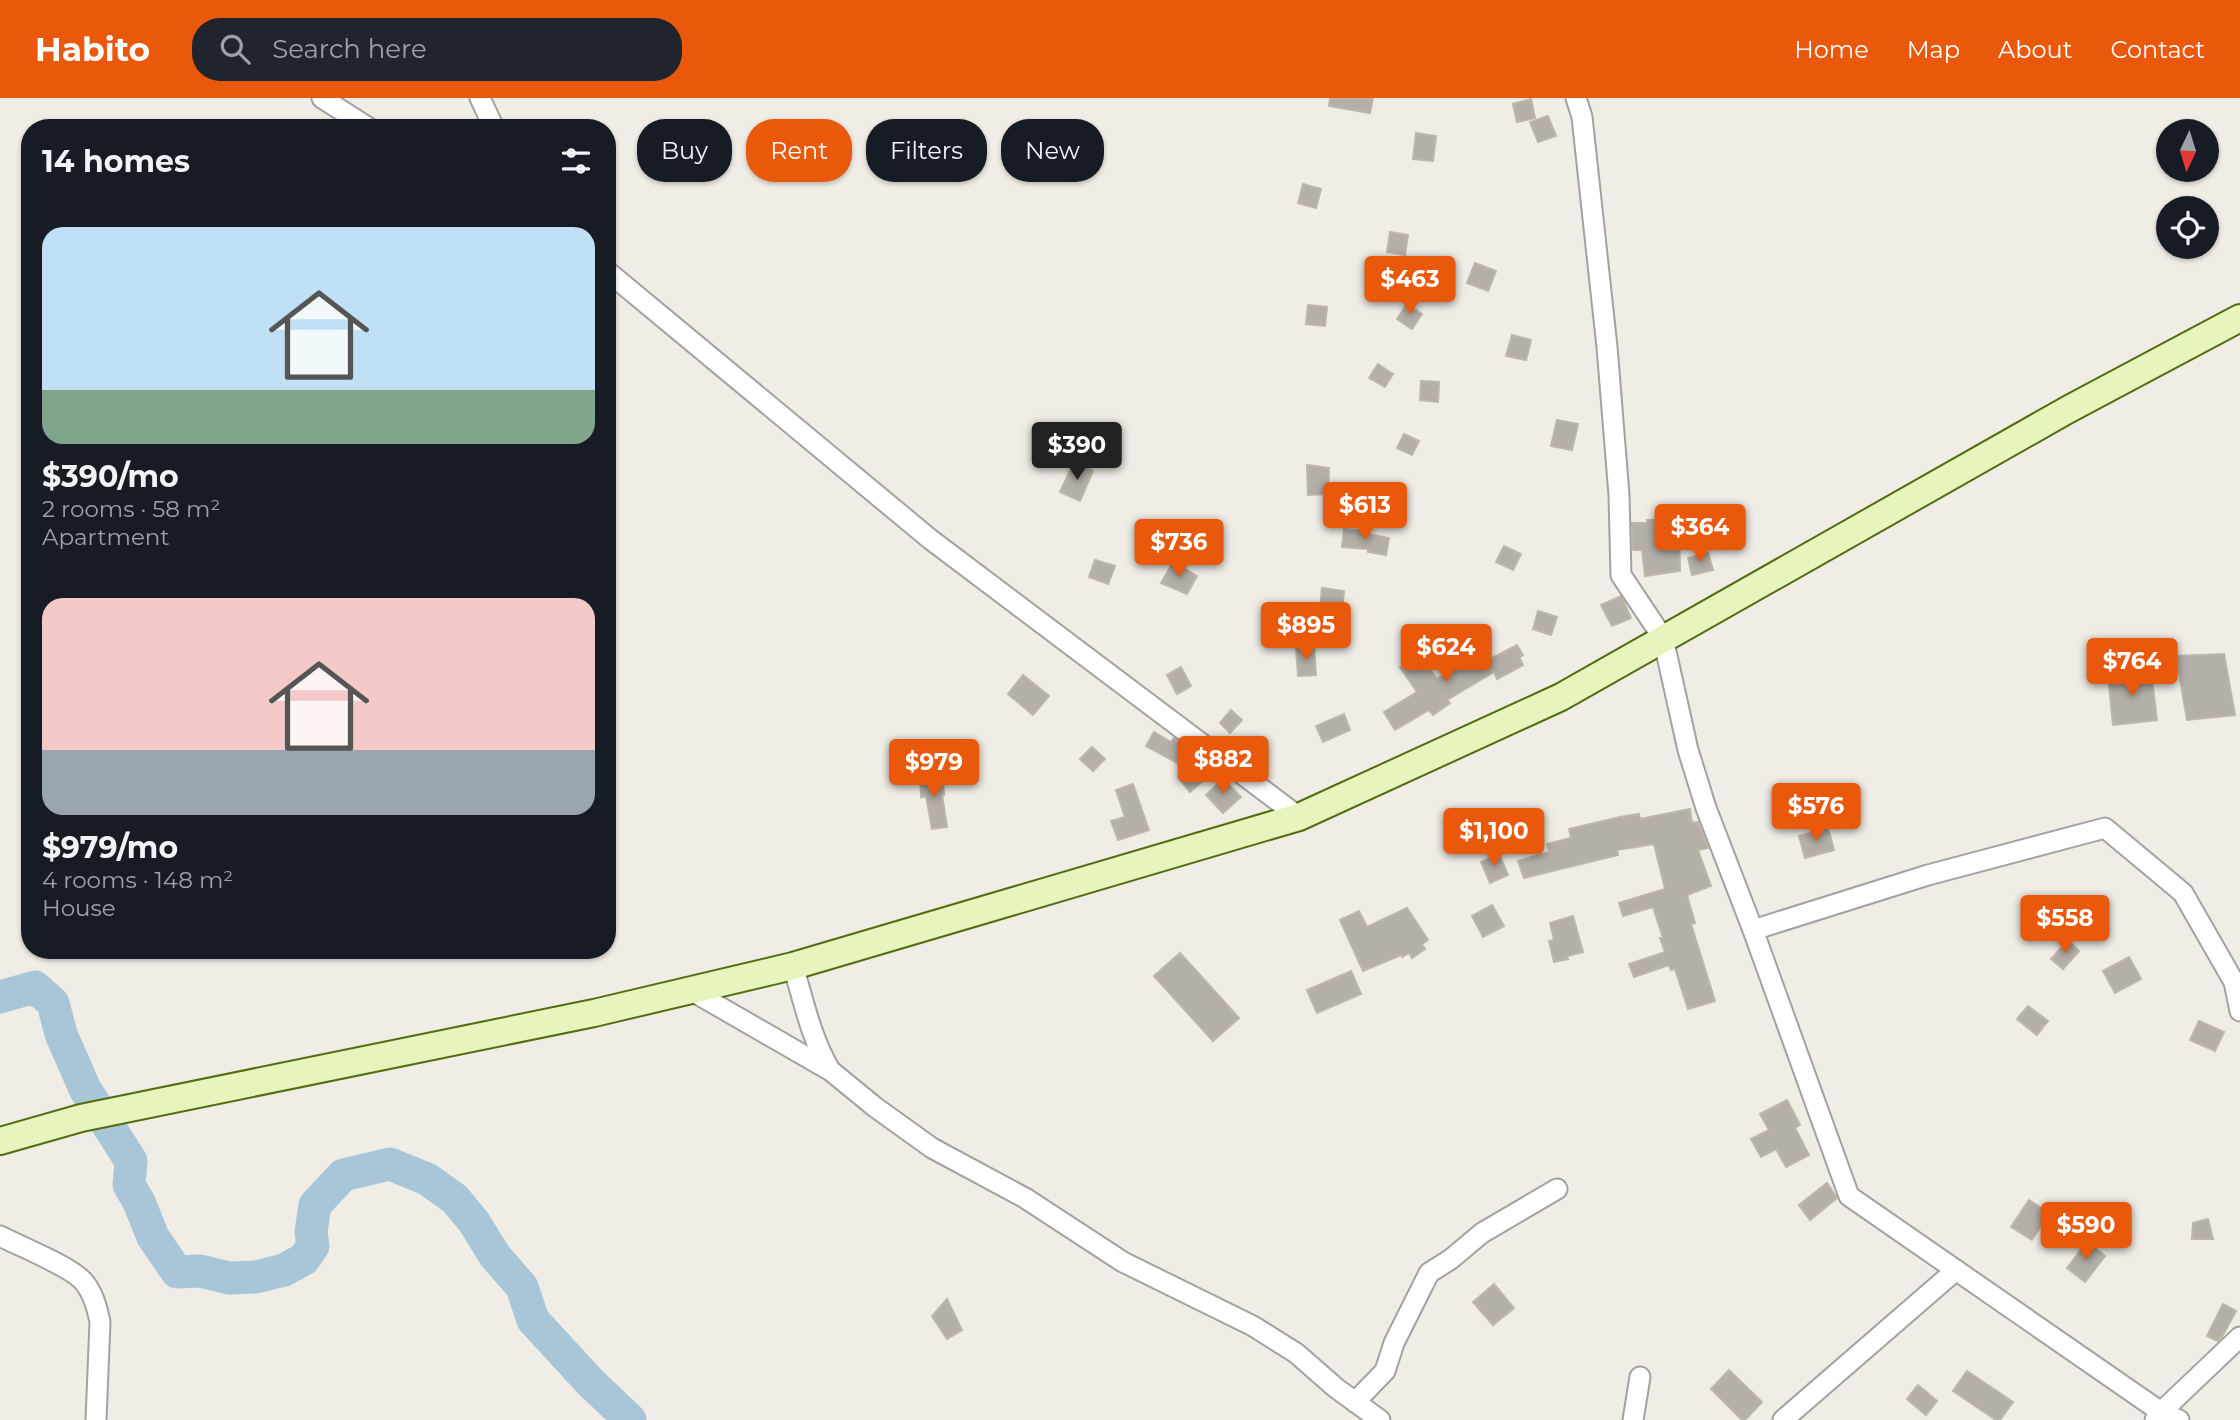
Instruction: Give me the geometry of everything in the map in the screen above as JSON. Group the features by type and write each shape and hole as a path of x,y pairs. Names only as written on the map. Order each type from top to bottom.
{"street":[{"path":"322,98 355,119"},
{"path":"480,98 490,119"},
{"path":"1576,98 1582,117 1607,347 1619,495 1621,575 1663,638 1688,750 1706,808 1849,1196 2165,1417 2240,1337"},
{"path":"616,278 930,539 1299,817"},
{"path":"0,1141 81,1118 594,1013 793,966 1299,817 1561,697 2069,409 2240,318"},
{"path":"1753,930 1928,875 2105,828 2183,893 2234,982 2240,1011"},
{"path":"793,966 810,1029 820,1054 831,1070"},
{"path":"692,991 831,1070 875,1107 932,1148 1025,1198 1123,1262 1253,1326 1296,1353 1380,1420"},
{"path":"1355,1402 1385,1371 1394,1343 1429,1273 1482,1233 1557,1189"},
{"path":"0,1236 77,1275 89,1290 97,1307 100,1330 96,1420"},
{"path":"1783,1420 1956,1270"},
{"path":"1633,1420 1640,1377"}],"building":[{"path":"1330,98 1373,98 1370,113 1329,106"},
{"path":"1531,99 1535,118 1517,122 1513,104"},
{"path":"1548,116 1556,136 1538,142 1530,122"},
{"path":"1416,133 1436,136 1433,161 1413,159"},
{"path":"1303,184 1321,189 1316,208 1298,203"},
{"path":"1390,232 1408,235 1405,255 1387,252"},
{"path":"1475,263 1496,271 1488,291 1467,283"},
{"path":"1407,304 1422,314 1412,329 1397,319"},
{"path":"1308,305 1327,307 1325,326 1306,324"},
{"path":"1512,335 1531,340 1526,360 1506,356"},
{"path":"1378,364 1393,374 1385,387 1369,378"},
{"path":"1421,381 1439,382 1438,402 1420,400"},
{"path":"1557,420 1578,424 1572,450 1551,446"},
{"path":"1404,434 1419,441 1412,455 1397,448"},
{"path":"1074,462 1093,471 1080,501 1060,492"},
{"path":"1307,465 1329,468 1328,494 1308,495"},
{"path":"1679,519 1680,571 1645,576 1642,550 1633,550 1632,523"},
{"path":"1344,529 1389,538 1386,555 1368,552 1368,549 1342,547"},
{"path":"1169,541 1186,545 1183,561 1166,557"},
{"path":"1504,546 1521,554 1513,570 1496,562"},
{"path":"1708,553 1713,570 1692,575 1688,558"},
{"path":"1095,560 1115,566 1108,584 1089,577"},
{"path":"1173,562 1197,576 1187,594 1161,583"},
{"path":"1322,588 1344,591 1342,613 1320,610"},
{"path":"1621,596 1631,618 1612,626 1601,605"},
{"path":"1538,611 1557,617 1551,635 1533,629"},
{"path":"1517,645 1523,655 1519,657 1523,665 1497,679 1494,672 1447,700 1450,703 1433,715 1429,710 1395,730 1384,712 1417,692 1400,667 1419,655 1437,679 1473,657 1477,666"},
{"path":"1314,648 1316,675 1298,676 1296,649"},
{"path":"2224,654 2235,715 2187,720 2176,656"},
{"path":"1181,667 1191,686 1177,694 1167,675"},
{"path":"2151,671 2157,720 2113,725 2108,675"},
{"path":"1023,675 1049,696 1033,715 1008,694"},
{"path":"1231,710 1242,720 1230,733 1220,723"},
{"path":"1344,714 1350,730 1323,742 1316,726"},
{"path":"1154,732 1171,742 1174,738 1193,752 1183,766 1146,746"},
{"path":"1092,747 1105,759 1093,771 1080,759"},
{"path":"1193,763 1206,778 1190,792 1178,777"},
{"path":"942,773 947,827 932,829 926,796 921,797 920,776"},
{"path":"1223,779 1241,797 1223,813 1206,795"},
{"path":"1133,784 1149,830 1118,840 1111,821 1125,817 1116,790"},
{"path":"1690,809 1692,823 1698,822 1708,848 1698,850 1711,886 1687,895 1695,923 1691,924 1715,1001 1688,1009 1675,969 1671,970 1669,965 1634,977 1629,964 1665,952 1653,907 1623,916 1619,903 1665,889 1654,844 1617,850 1618,855 1524,878 1518,861 1549,852 1547,844 1571,838 1569,829 1620,817 1639,814 1640,819"},
{"path":"1828,828 1834,850 1805,858 1799,836"},
{"path":"1499,854 1508,875 1490,883 1481,862"},
{"path":"1492,905 1504,926 1483,937 1472,916"},
{"path":"1407,908 1428,940 1422,944 1425,949 1412,958 1409,953 1402,957 1401,955 1363,971 1340,920 1359,911 1367,927"},
{"path":"1573,916 1583,952 1554,962 1549,941 1554,940 1550,923"},
{"path":"2068,941 2079,951 2063,969 2051,959"},
{"path":"1180,953 1239,1018 1213,1041 1154,976"},
{"path":"2129,957 2141,979 2115,993 2103,971"},
{"path":"1351,971 1361,994 1317,1013 1307,990"},
{"path":"2028,1006 2048,1021 2037,1035 2017,1019"},
{"path":"2199,1021 2224,1032 2215,1051 2190,1040"},
{"path":"1787,1100 1800,1125 1795,1128 1809,1155 1786,1167 1776,1149 1761,1157 1751,1139 1769,1130 1760,1114"},
{"path":"1827,1183 1837,1198 1810,1220 1799,1205"},
{"path":"2029,1200 2049,1213 2032,1240 2011,1227"},
{"path":"2208,1219 2213,1239 2192,1239 2193,1223"},
{"path":"2087,1242 2105,1256 2085,1282 2067,1268"},
{"path":"1494,1284 1514,1308 1493,1325 1473,1302"},
{"path":"947,1299 962,1330 947,1339 932,1316"},
{"path":"2223,1304 2236,1311 2218,1341 2207,1336"},
{"path":"1729,1370 1762,1402 1745,1420 1711,1389"},
{"path":"1967,1371 2013,1402 2000,1420 1996,1420 1953,1391"},
{"path":"1918,1385 1937,1401 1926,1415 1907,1399"}],"waterway":[{"path":"0,997 35,987 53,1003 61,1034 85,1089 131,1161 129,1185 153,1237 177,1272 200,1271 229,1278 256,1277 284,1270 304,1259 313,1246 311,1232 315,1205 343,1175 390,1164 427,1179 455,1199 474,1222 495,1256 522,1287 533,1320 591,1383 630,1420"}]}
